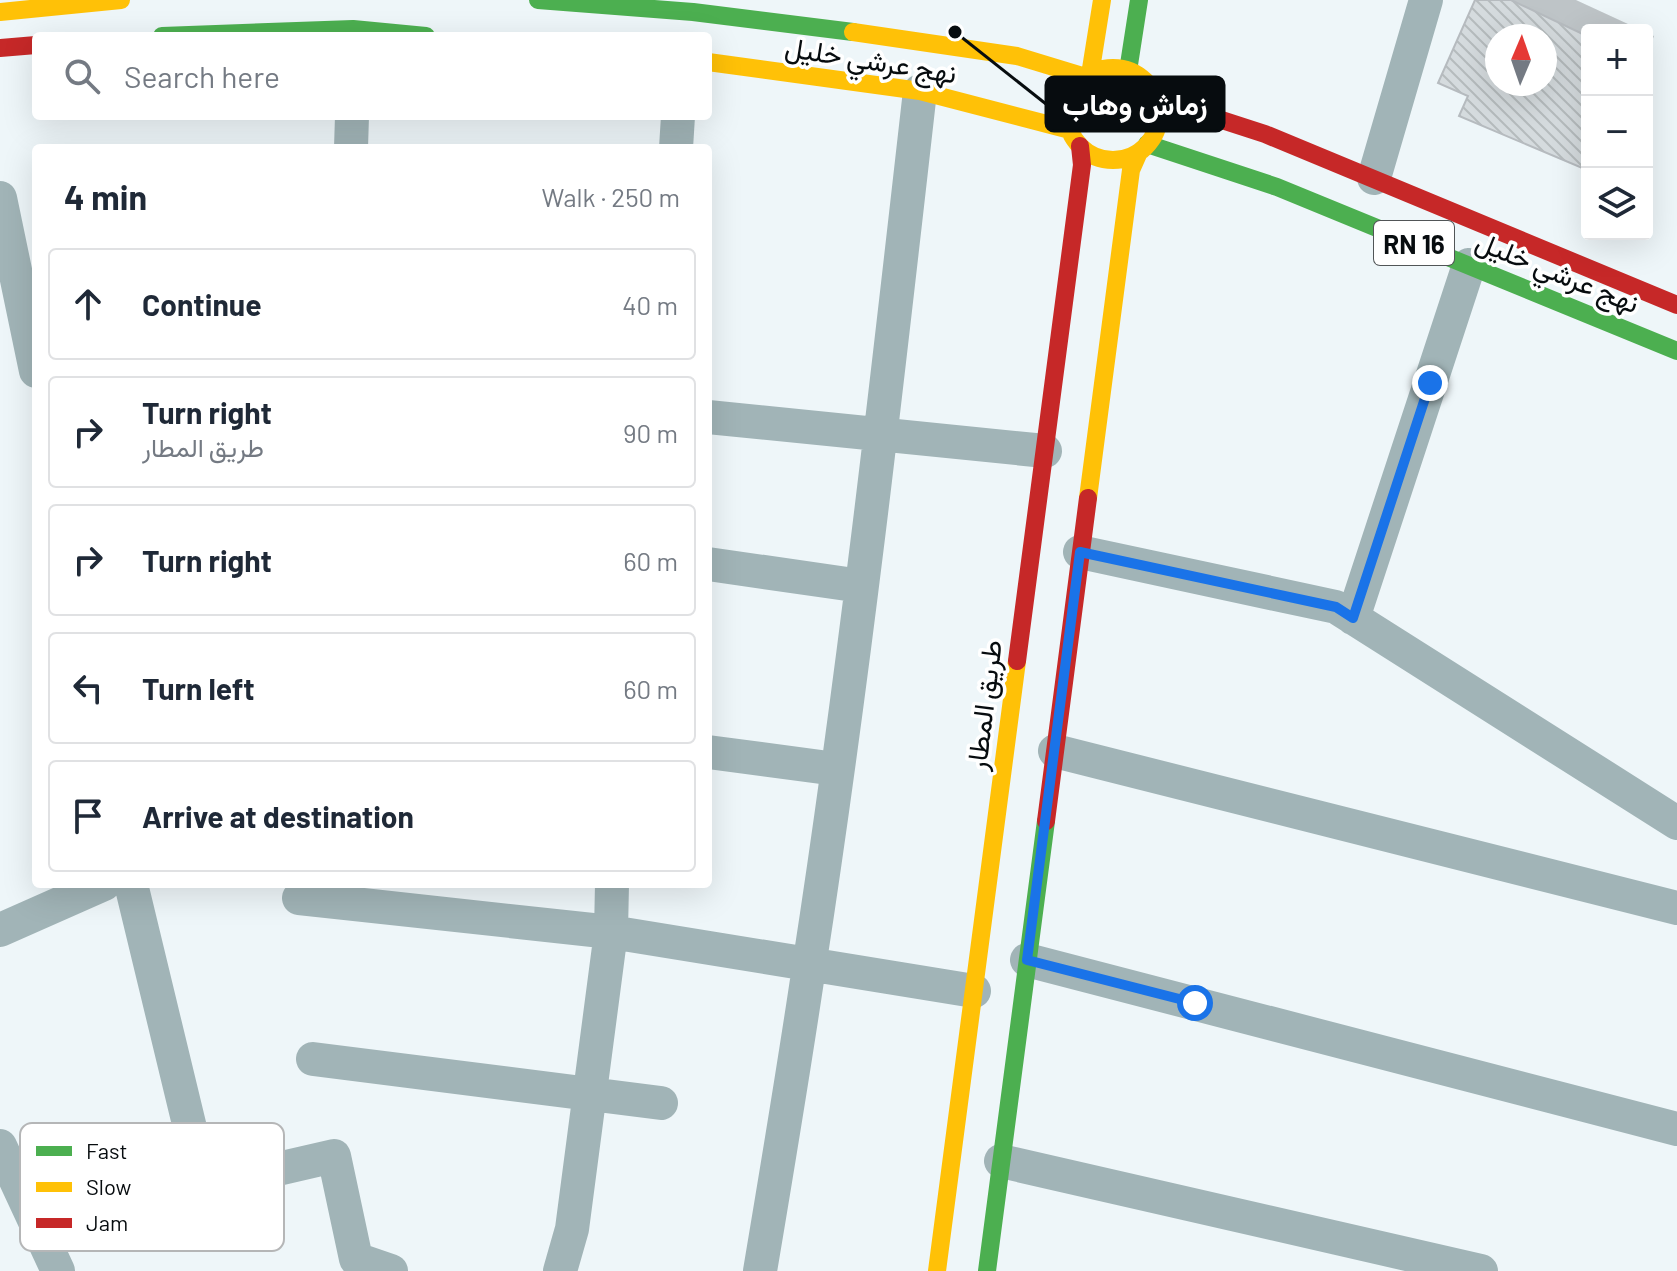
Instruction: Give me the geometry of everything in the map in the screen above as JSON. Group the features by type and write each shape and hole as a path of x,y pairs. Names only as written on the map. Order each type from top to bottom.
{"main road":[{"path":"0,12 121,0"},
{"name":"نهج عرشي خليل","path":"538,0 730,8 1017,56 1088,76"},
{"path":"1088,76 1102,0"},
{"path":"1128,71 1139,0"},
{"path":"0,48 32,45"},
{"name":"نهج عرشي خليل","path":"712,63 920,91 1070,130"},
{"path":"987,1271 1131,170 1158,123 1157,99 1148,85 1128,71 1113,69 1088,76 1079,84 1067,111 1070,130 1080,146 1104,159 1123,159 1143,148"},
{"name":"نهج عرشي خليل","path":"1157,99 1265,134 1677,305"},
{"name":"طريق المطار","path":"937,1271 1082,165 1080,146"},
{"name":"نهج عرشي خليل","path":"1143,148 1277,187 1677,351"}],"street":[{"path":"1374,178 1426,0"},
{"path":"760,1271 810,965 882,433 920,91"},
{"path":"351,144 352,120"},
{"path":"676,144 678,120"},
{"path":"0,198 32,352"},
{"path":"1353,618 1469,265"},
{"path":"712,417 1045,451"},
{"path":"1080,552 1336,607 1677,823"},
{"path":"712,565 861,586"},
{"path":"1055,751 1677,908"},
{"path":"712,753 836,769"},
{"path":"0,930 95,888"},
{"path":"132,888 189,1123"},
{"path":"560,1271 572,1229 611,932 612,888"},
{"path":"299,898 611,932 974,991"},
{"path":"1027,960 1677,1129"},
{"path":"313,1059 661,1103"},
{"path":"284,1168 334,1156 356,1259 391,1271"},
{"path":"3,1161 20,1195"},
{"path":"1001,1161 1481,1271"},
{"path":"48,1251 58,1271"}],"building":[{"path":"1475,0 1511,0 1581,33 1581,167 1459,116 1468,96 1438,83"}],"traffic: fast":[{"path":"538,0 693,12 853,32"},
{"path":"1128,71 1139,0"},
{"path":"271,32 353,29 384,32"},
{"path":"1147,144 1277,187 1677,351"},
{"path":"987,1271 1046,821"}],"traffic: slow":[{"path":"0,12 121,0"},
{"path":"1090,75 1102,0"},
{"path":"853,32 1017,56 1086,77"},
{"path":"712,63 920,91 1070,130"},
{"path":"1113,68 1130,72 1145,82 1155,97 1159,114 1155,131 1145,146 1130,156 1113,160 1096,156 1081,146 1071,131 1067,114 1071,97 1081,82 1096,72 1113,68"},
{"path":"1088,498 1131,170 1139,152"},
{"path":"937,1271 1017,661"}],"traffic: jam":[{"path":"0,48 32,45"},
{"path":"1157,99 1265,134 1677,305"},
{"path":"1017,661 1082,165 1080,146"},
{"path":"1046,821 1088,498"}],"place":[{"name":"زماش وهاب","path":"955,32"}],"route":[{"path":"1195,1003 1027,960 1080,552 1336,607 1353,618 1430,383"}]}
